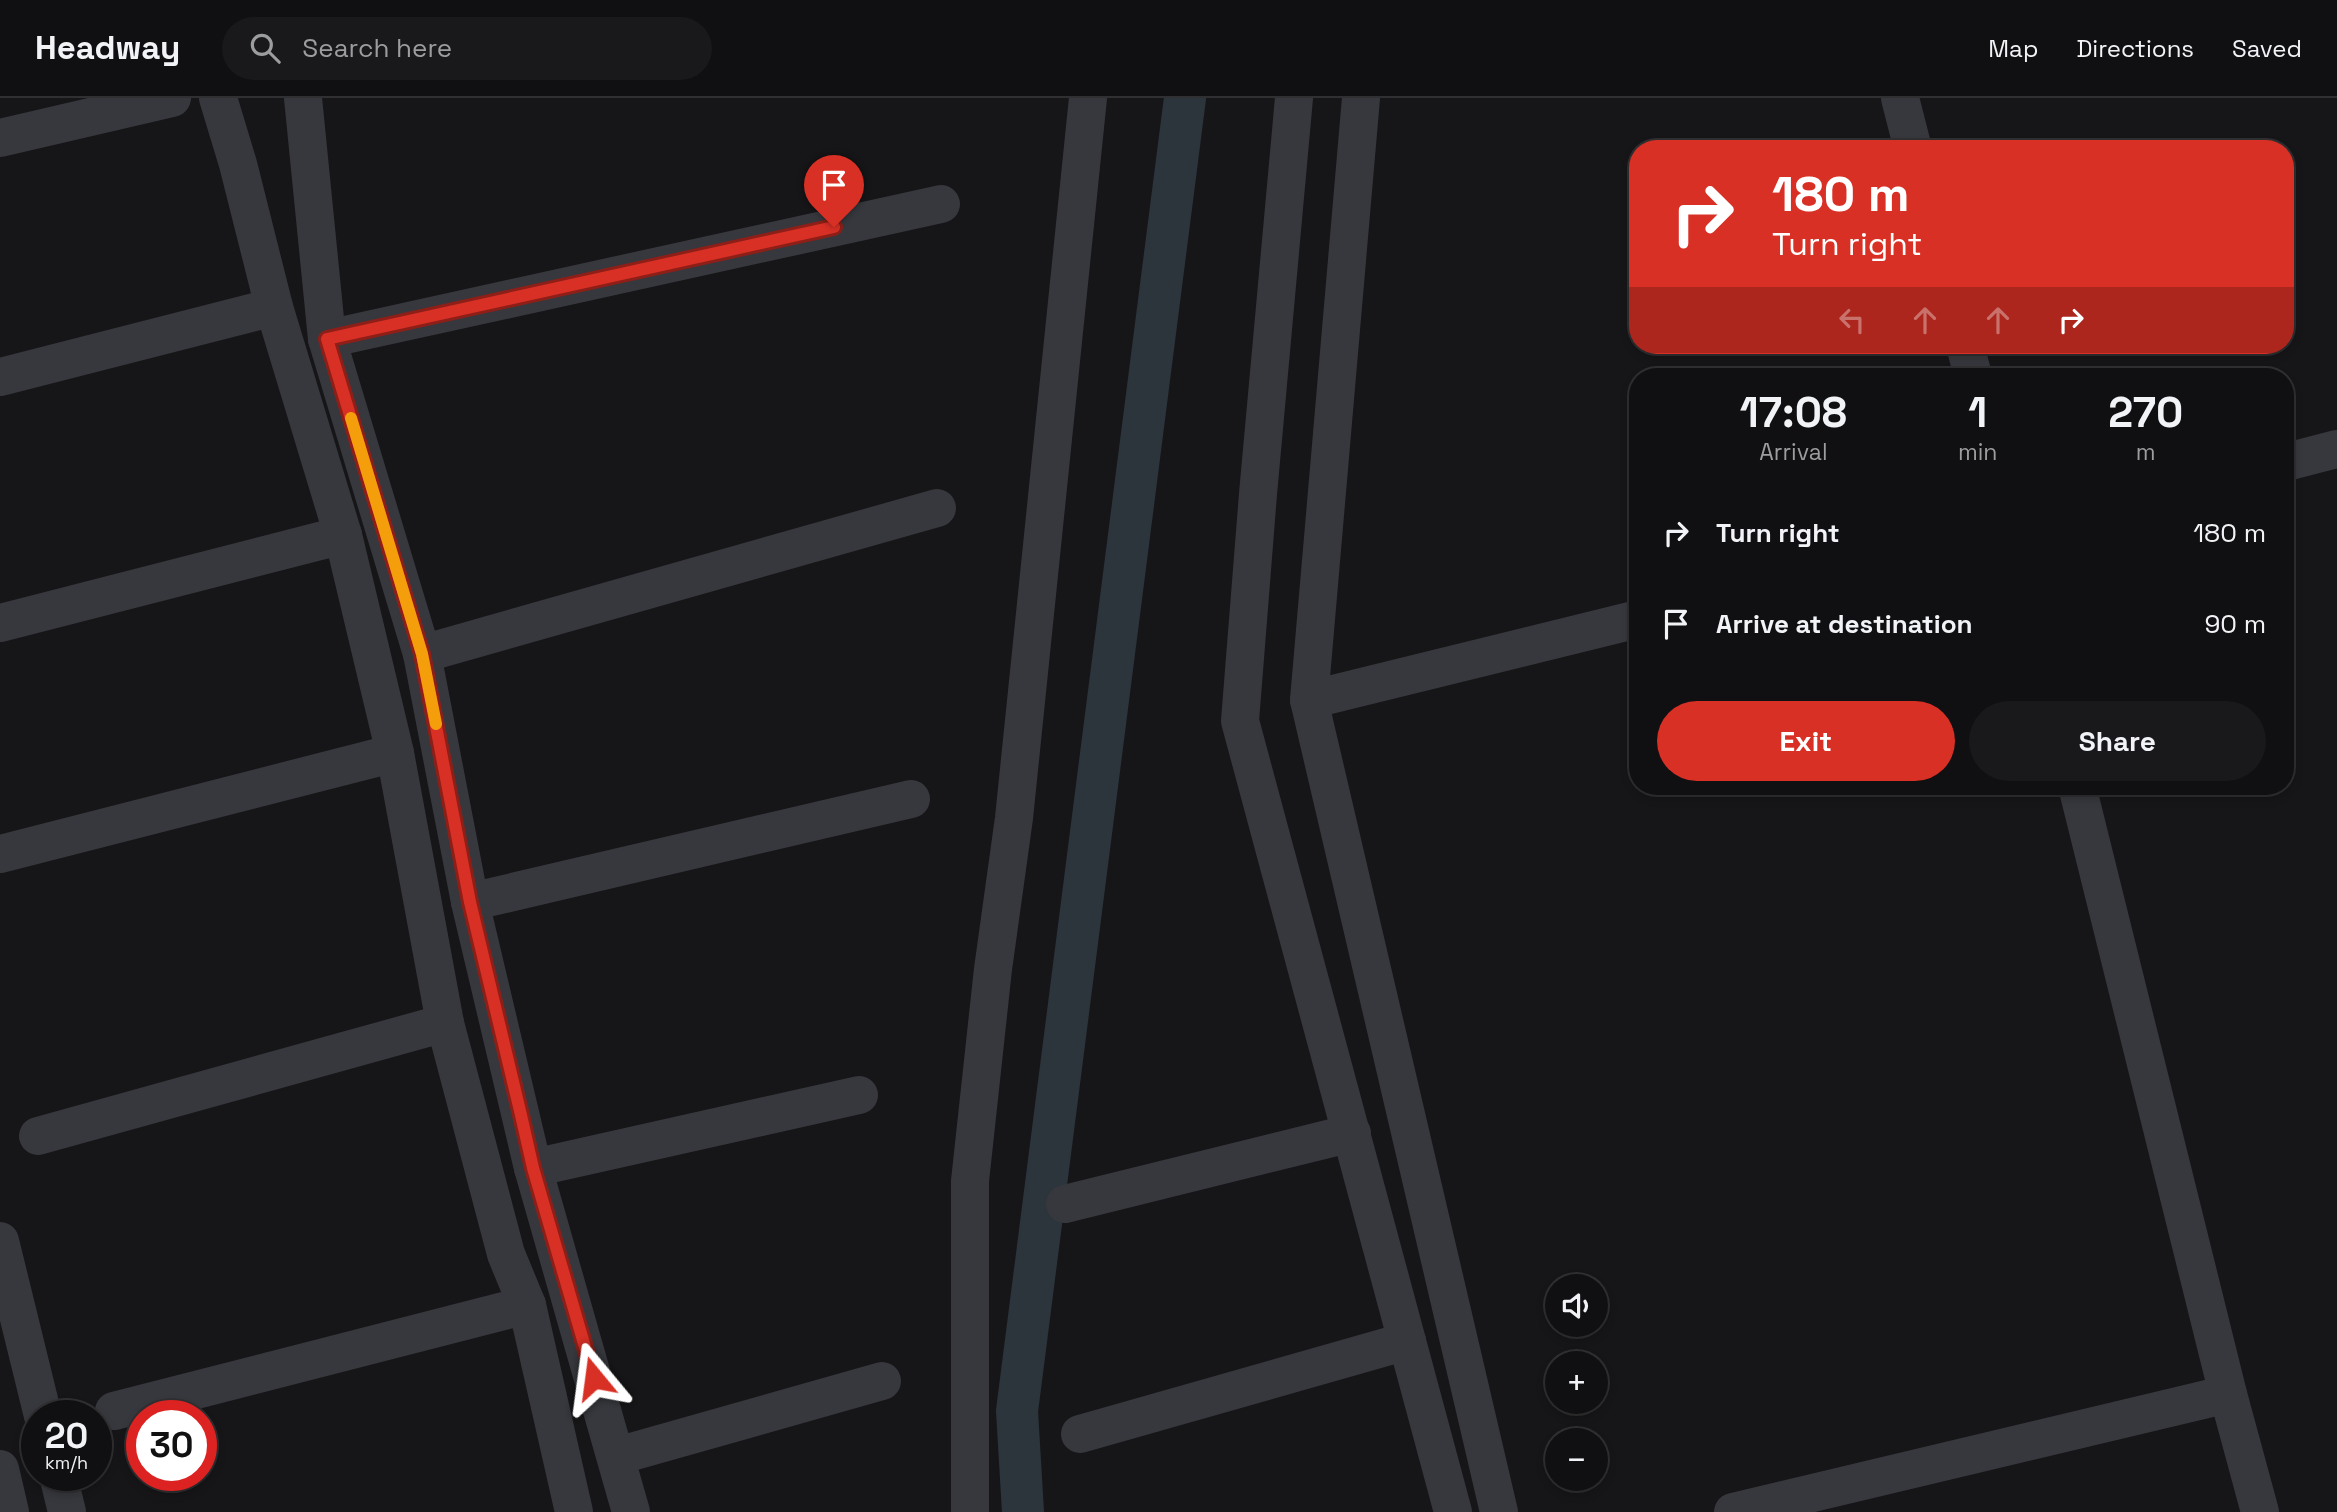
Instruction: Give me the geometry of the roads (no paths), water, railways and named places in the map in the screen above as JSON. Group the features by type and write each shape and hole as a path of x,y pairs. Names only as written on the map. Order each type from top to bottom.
{"street":[{"path":"0,138 172,98"},
{"path":"218,98 238,164 274,307 343,535 395,752 445,1023 506,1254 527,1305 574,1512"},
{"path":"303,98 327,339 422,654 470,902 533,1168 631,1512"},
{"path":"970,1512 970,1181 993,969 1014,818 1088,98"},
{"path":"1294,98 1240,721 1453,1512"},
{"path":"1361,98 1308,700 1499,1512"},
{"path":"1900,98 1911,140"},
{"path":"327,339 941,204"},
{"path":"0,377 274,307"},
{"path":"2294,460 2337,449"},
{"path":"422,654 937,508"},
{"path":"0,623 343,535"},
{"path":"1308,700 1629,621"},
{"path":"0,854 395,752"},
{"path":"2079,795 2228,1394 2260,1512"},
{"path":"470,902 911,799"},
{"path":"38,1136 445,1023"},
{"path":"533,1168 859,1095"},
{"path":"1065,1204 1352,1133"},
{"path":"0,1241 39,1400"},
{"path":"114,1411 527,1305"},
{"path":"1080,1434 1407,1341"},
{"path":"617,1456 883,1381"},
{"path":"1733,1512 2228,1394"},
{"path":"0,1469 10,1512"},
{"path":"62,1491 67,1512"}],"waterway":[{"path":"1023,1512 1017,1411 1185,98"}]}
